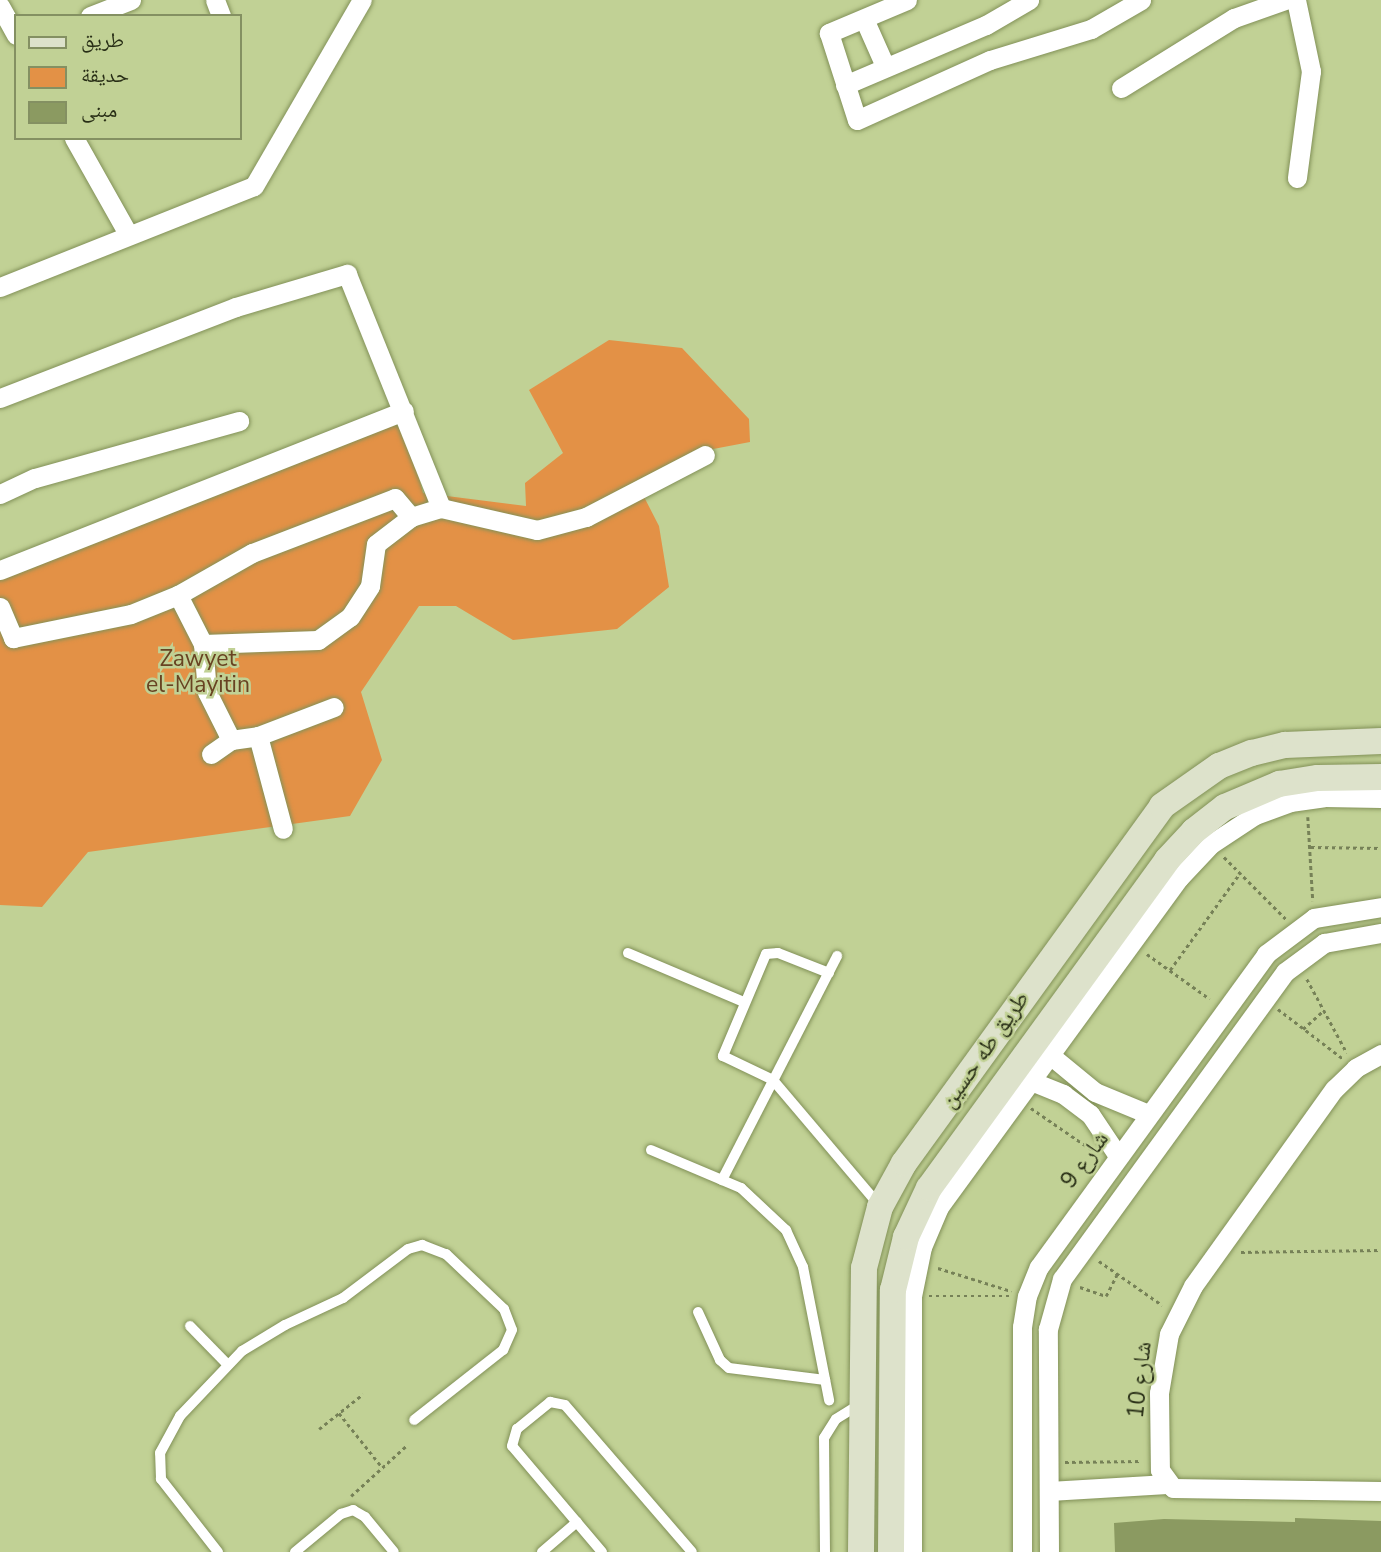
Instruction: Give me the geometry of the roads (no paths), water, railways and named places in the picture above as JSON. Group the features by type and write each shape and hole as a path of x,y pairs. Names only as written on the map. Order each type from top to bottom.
{"main road":[{"name":"طريق طه حسين","path":"861,1552 862,1287 880,1207 904,1163 1139,832 1162,806 1219,766 1252,753 1285,745 1381,741"},
{"name":"طريق طه حسين","path":"891,1552 891,1308 896,1272 920,1203 983,1130 1049,1045 1167,860 1209,818 1242,798 1279,784 1318,778 1381,777"}],"street":[{"path":"95,14 131,0"},
{"path":"0,287 254,186 362,0"},
{"path":"907,0 865,21 829,33 857,120 990,60 1091,29 1141,0"},
{"path":"845,85 986,25 1029,0"},
{"path":"1121,89 1234,18 1285,0"},
{"path":"1296,0 1311,71 1297,178"},
{"path":"0,6 14,31"},
{"path":"865,21 885,66"},
{"path":"75,140 128,234"},
{"path":"0,398 236,307 347,274 441,508"},
{"path":"0,570 404,411"},
{"path":"0,494 35,478 239,421"},
{"path":"203,644 318,640 350,617 370,586 376,544 411,517 441,508 537,530 586,517 705,455"},
{"path":"0,607 13,638 131,614 178,595 252,553 395,498 411,517"},
{"path":"178,595 203,644 207,692 231,740"},
{"path":"211,754 231,740 258,736 334,707"},
{"path":"258,736 283,829"},
{"path":"912,1552 912,1296 918,1262 939,1207 983,1130 1018,1099 1031,1081 1049,1045 1132,943 1179,878 1211,844 1255,815 1307,799 1381,798"},
{"name":"شارع 9","path":"1022,1552 1022,1387 1027,1296 1046,1254 1266,954 1296,928 1314,918 1381,907"},
{"path":"1049,1552 1050,1316 1062,1279 1264,999 1297,960 1331,940 1381,933"},
{"path":"1049,1045 1095,1092 1148,1114"},
{"path":"1193,1052 1215,1067"},
{"name":"شارع 10","path":"1167,1484 1160,1461 1160,1373 1176,1315 1217,1252 1334,1088 1356,1068 1381,1054"},
{"path":"1031,1081 1063,1094 1090,1114 1115,1160"},
{"path":"1022,1387 1048,1386"},
{"path":"1049,1491 1167,1484 1180,1491 1381,1491"}],"lane":[{"path":"628,953 744,1002"},
{"path":"829,972 770,953 744,1002 723,1056 773,1080 880,1207"},
{"path":"722,1180 837,956"},
{"path":"651,1150 741,1188 773,1213 796,1248 829,1400"},
{"path":"218,1552 164,1486 159,1463 163,1443 180,1416 227,1364 285,1325 344,1298 408,1249 435,1247 504,1309 512,1329 503,1350 414,1420"},
{"path":"698,1312 720,1360 729,1368 825,1380"},
{"path":"190,1326 227,1364"},
{"path":"603,1552 512,1447 517,1429 554,1401 565,1405 692,1552"},
{"path":"825,1552 824,1438 836,1419 861,1404"},
{"path":"295,1552 344,1512 362,1513 394,1552"},
{"path":"542,1552 577,1522"}],"park label":[{"name":"Zawyet el-Mayitin","path":"198,672"}]}
